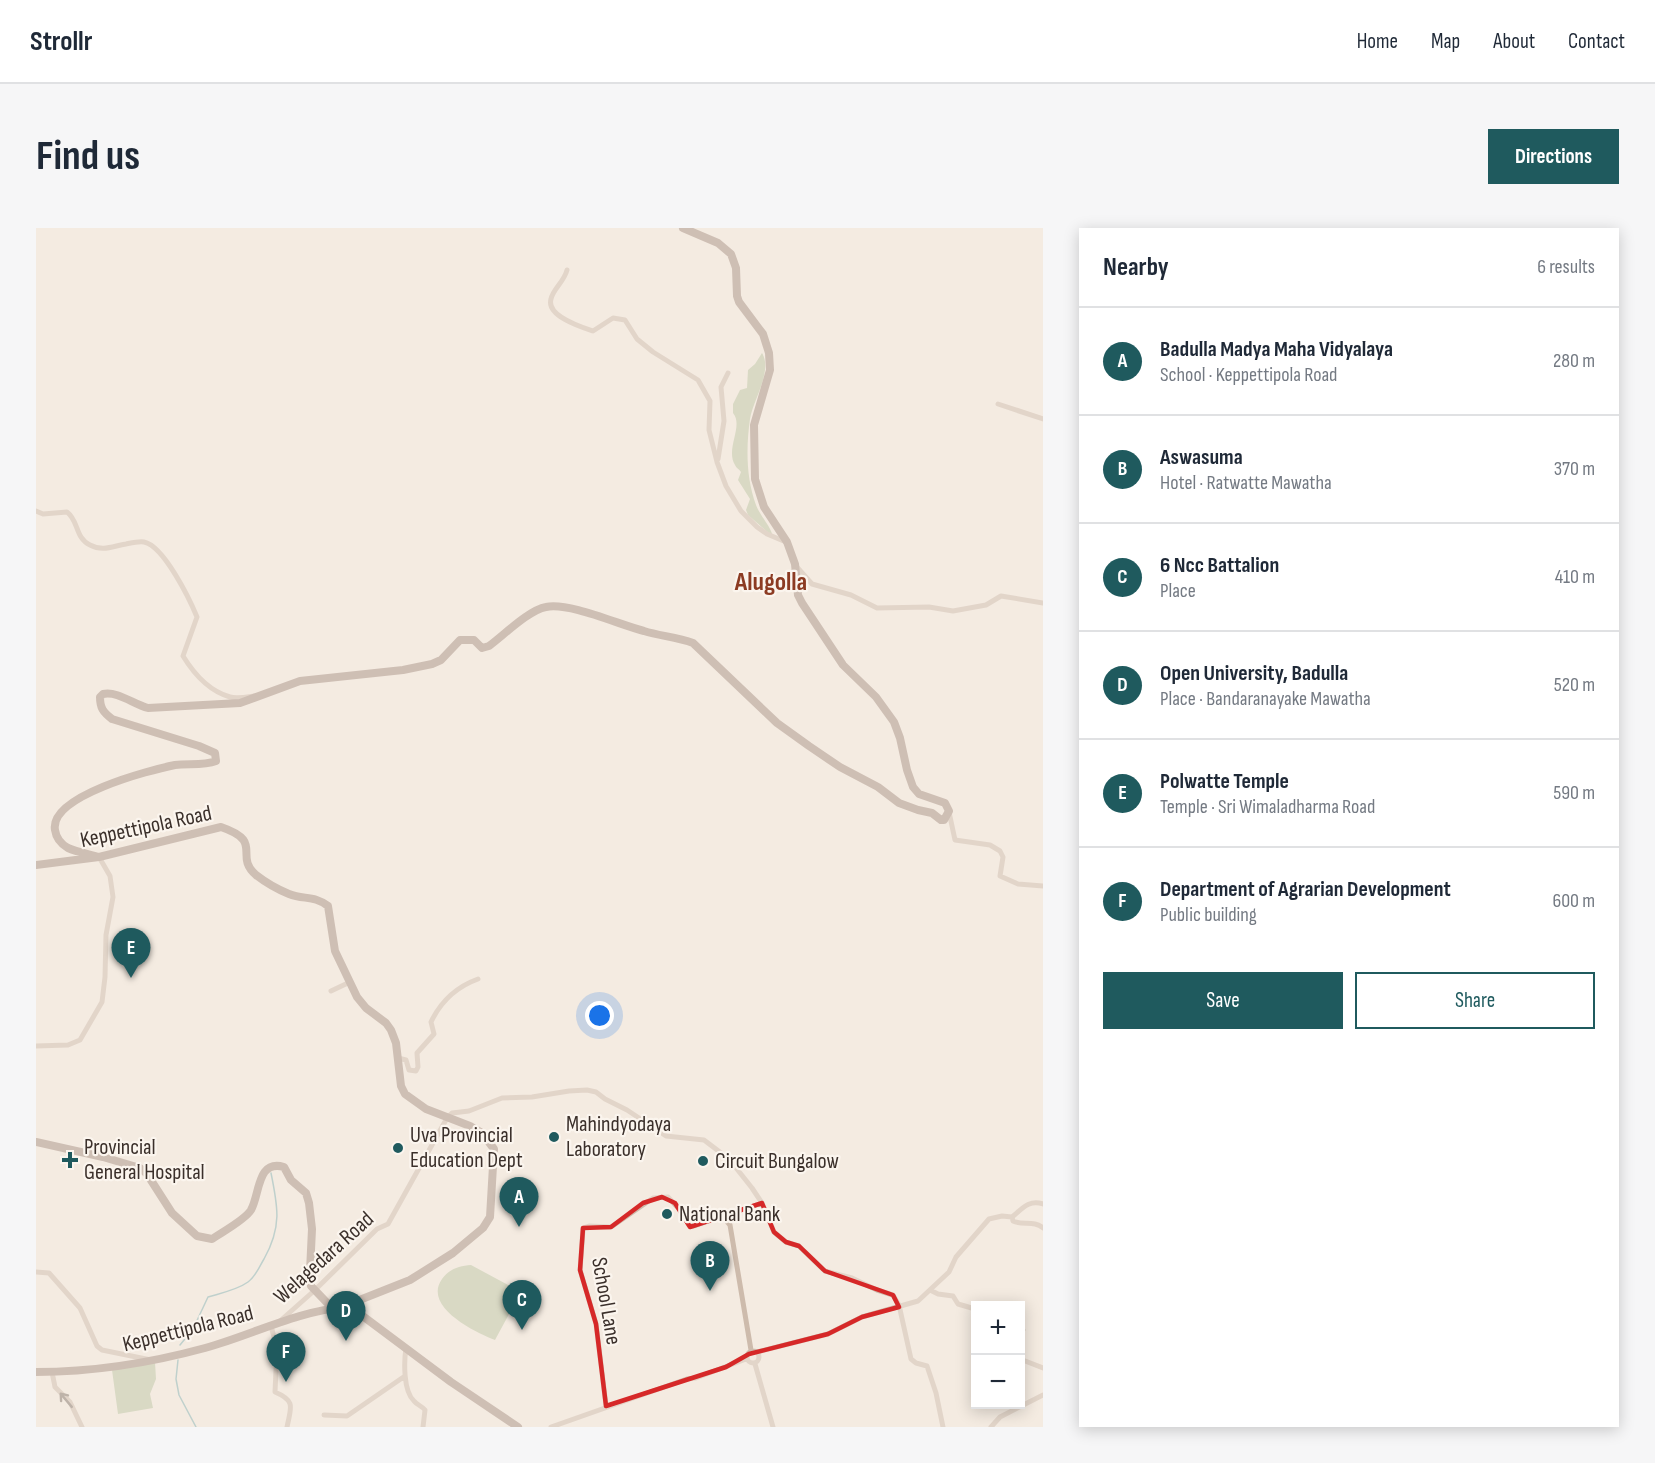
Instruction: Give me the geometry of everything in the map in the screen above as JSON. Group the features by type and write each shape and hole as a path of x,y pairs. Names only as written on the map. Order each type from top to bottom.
{"main road":[{"path":"99,858 68,848 59,840 54,824 62,810 72,802 116,781 177,765 216,761 214,753 199,746 112,719 100,707 100,697 108,693 148,708 240,703 300,681 403,670 441,660 460,640 474,640 482,648 489,646 536,610 548,606 575,610 647,632 676,636 693,643 777,723 832,762 878,787 899,803 932,813 944,820 949,811 945,803 919,794 913,787 894,722 876,697 843,665 798,595 795,564 787,542 764,507 755,479 754,425 770,370 769,353 763,334 739,302 736,268 731,254 718,243 683,228"},
{"name":"Keppettipola Road","path":"36,865 99,858 221,827 236,832 246,843 247,859 257,876 289,894 319,899 328,906 334,951 357,997 391,1030 396,1042 401,1086 405,1094 426,1109 482,1133 494,1149 490,1218 483,1228 410,1280 357,1301"},
{"path":"36,1142 140,1168 147,1174 172,1213 197,1236 208,1239 212,1239 246,1216 251,1210 262,1174 268,1168 277,1165 284,1167 291,1180 306,1193 309,1203 312,1229 311,1286 332,1308"},
{"path":"356,1311 359,1308 357,1301 350,1300 346,1307 350,1312 356,1311 392,1340 518,1427"},
{"name":"Keppettipola Road","path":"36,1372 96,1370 151,1360 206,1347 332,1308 346,1307"}],"street":[{"path":"567,270 565,278 550,299 551,308 575,325 593,331 613,318 625,320 637,339 645,346 698,380 710,401 709,430 726,486 741,511 757,527 787,542"},
{"path":"717,462 724,421 721,387 728,373"},
{"path":"998,404 1043,419"},
{"path":"36,511 43,514 67,512 81,540 92,547 105,550 124,544 145,542 154,548 186,591 197,617 183,656 191,669 215,690 232,697 261,696"},
{"path":"795,564 812,584 851,595 877,608 929,607 953,611 986,605 1001,596 1043,603"},
{"path":"949,811 955,840 990,845 1000,850 1003,857 1000,876 1018,884 1043,886"},
{"path":"36,1046 68,1045 80,1040 102,1002 106,935 113,897 110,876 99,858"},
{"path":"398,1058 406,1060 409,1070 416,1071 418,1068 417,1053 434,1034 431,1022 438,1006 462,985 478,979"},
{"path":"331,992 350,982"},
{"path":"447,1118 452,1113 469,1111 502,1098 532,1098 569,1090 596,1092 666,1136 704,1140 729,1159 762,1203 774,1232 786,1242 799,1246 825,1270 852,1278 893,1295 897,1299 911,1359 927,1366 936,1393 943,1427"},
{"name":"Welagedara Road","path":"274,1325 315,1290 377,1229 388,1224 447,1118"},
{"name":"School Lane","path":"606,1406 596,1324 580,1270 582,1228 611,1227 653,1198 668,1197 675,1203 689,1224 694,1226 762,1203"},
{"path":"551,1427 606,1406 696,1378 746,1359 756,1351 828,1334 862,1317 918,1301 949,1272 956,1257 989,1219 1002,1216 1012,1217 1030,1203 1043,1204"},
{"path":"723,1217 730,1225 748,1336 759,1358 755,1364 773,1427"},
{"path":"1012,1217 1017,1223 1039,1225 1043,1228"},
{"path":"36,1272 49,1273 74,1299 97,1346 102,1350 151,1360"},
{"path":"930,1290 938,1294 953,1296 958,1304 971,1308"},
{"path":"274,1325 277,1348 275,1392 290,1401 287,1427"},
{"path":"406,1348 405,1376 412,1400 425,1410 423,1427"},
{"path":"746,1359 750,1364 755,1364"},
{"path":"1025,1361 1043,1368"},
{"path":"52,1372 55,1387 70,1402 82,1427"},
{"path":"324,1415 347,1416 405,1376"},
{"path":"991,1427 1000,1417 1043,1395"}],"highlighted area":[{"path":"662,1197 675,1203 690,1227 762,1203 774,1232 786,1242 799,1246 825,1271 893,1295 899,1307 862,1317 828,1334 749,1354 726,1367 606,1406 596,1324 580,1270 583,1228 611,1227 643,1203"}],"green space":[{"path":"762,353 765,360 764,377 750,419 748,462 750,484 756,505 773,537 748,515 746,510 750,499 738,480 741,472 732,459 737,424 733,404 740,390 747,388 748,370"},
{"path":"471,1265 521,1292 495,1340 454,1317 439,1299 438,1289 442,1279 455,1269"},
{"path":"155,1362 156,1379 150,1394 153,1408 118,1414 112,1370"}],"waterway":[{"path":"180,1345 193,1329 208,1297 248,1282 270,1248 277,1217 271,1173"},
{"path":"178,1360 176,1379 179,1395 196,1427"}],"place":[{"name":"Polwatte Temple","path":"131,978"},
{"name":"Mahindyodaya Laboratory","path":"554,1137"},
{"name":"Uva Provincial Education Dept","path":"398,1148"},
{"name":"Provincial General Hospital","path":"70,1160"},
{"name":"Circuit Bungalow","path":"703,1161"},
{"name":"National Bank","path":"667,1214"},
{"name":"Badulla Madya Maha Vidyalaya","path":"519,1227"},
{"name":"Aswasuma","path":"710,1291"},
{"name":"6 Ncc Battalion","path":"522,1330"},
{"name":"Open University, Badulla","path":"346,1341"},
{"name":"Department of Agrarian Development","path":"286,1382"}],"district":[{"name":"Alugolla","path":"771,582"}]}
